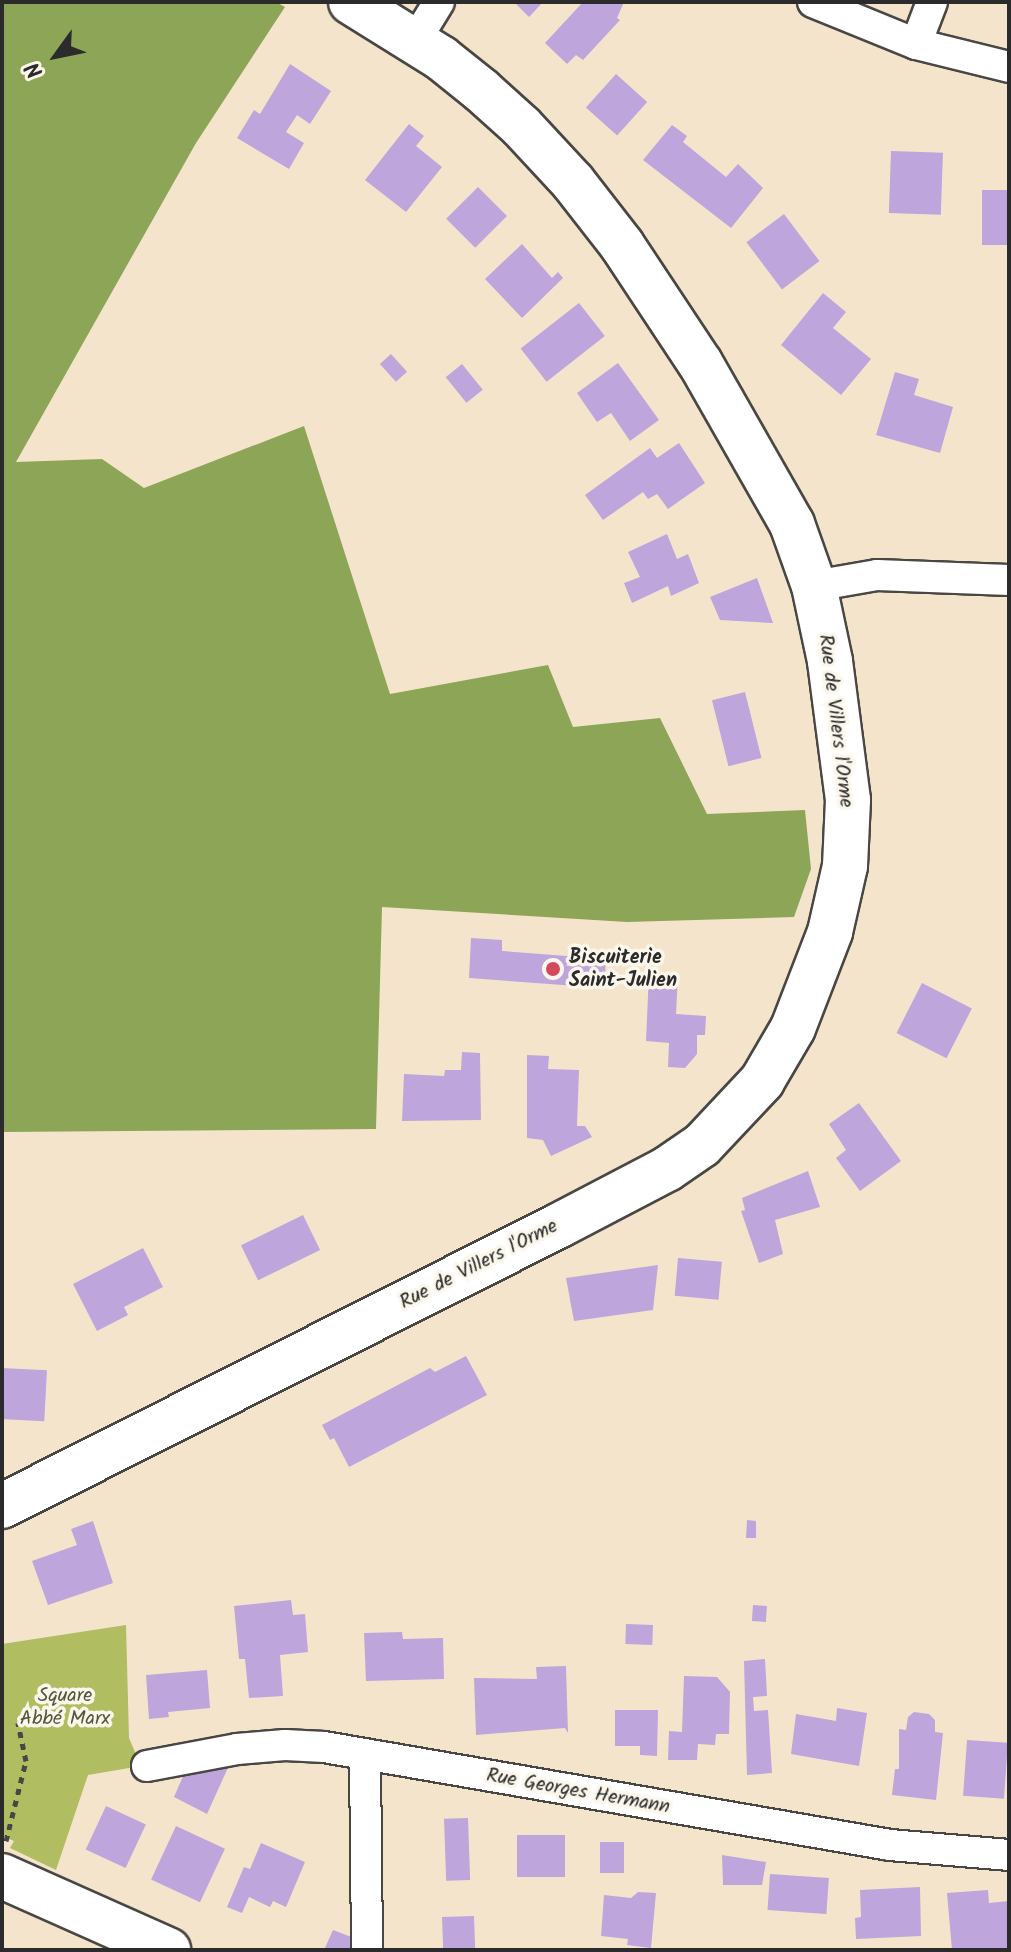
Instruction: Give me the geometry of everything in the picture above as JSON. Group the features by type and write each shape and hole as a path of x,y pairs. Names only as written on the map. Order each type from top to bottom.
{"main road":[{"name":"Rue de Villers l'Orme","path":"2,1506 667,1169 702,1145 762,1081 793,1028 830,932 845,866 848,800 830,661 814,586 792,524 715,387 622,245 573,182 521,126 441,58 351,2"},
{"path":"3,1862 168,1950"}],"street":[{"path":"415,41 439,2"},
{"path":"813,2 916,44 1009,67"},
{"path":"916,44 932,2"},
{"path":"814,586 877,575 1009,580"},
{"name":"Rue Georges Hermann","path":"147,1766 237,1749 285,1745 324,1747 365,1757 890,1845 1009,1855"},
{"path":"365,1757 367,1950"}],"path":[{"path":"3,1862 26,1761 18,1723"}],"green space":[{"path":"2,2 276,2 285,7 196,143 16,462 102,459 144,488 304,426 390,694 548,665 573,727 660,718 707,814 805,810 811,869 794,917 627,922 382,907 376,1129 2,1132"},
{"name":"Square Abbé Marx","path":"126,1625 129,1738 141,1766 88,1775 56,1870 10,1848 14,1841 2,1836 2,1644"}],"building":[{"path":"514,2 543,2 529,17"},
{"path":"583,2 624,2 617,18 620,20 583,60 576,55 567,64 545,43"},
{"path":"290,64 331,91 310,124 297,115 286,132 304,143 289,169 237,138 254,110 260,114"},
{"path":"616,74 647,102 617,136 586,107"},
{"path":"409,124 424,136 416,146 442,167 406,212 365,180"},
{"path":"672,125 687,136 683,142 726,177 738,164 763,188 731,228 643,160"},
{"path":"891,151 943,153 941,215 889,213"},
{"path":"478,187 507,216 475,248 446,219"},
{"path":"982,190 1009,190 1009,245 982,245"},
{"path":"784,214 820,261 782,289 746,242"},
{"path":"522,244 552,278 558,272 563,278 522,318 485,279"},
{"path":"823,293 846,312 833,328 871,359 841,395 781,345"},
{"path":"579,303 605,336 547,382 521,349"},
{"path":"391,354 407,372 396,382 380,364"},
{"path":"618,363 659,420 630,441 611,413 597,422 577,393"},
{"path":"462,364 483,390 466,403 446,377"},
{"path":"895,372 919,379 914,395 953,407 940,453 876,435"},
{"path":"679,443 705,483 668,509 657,494 648,499 643,492 603,520 585,495 650,448 657,458"},
{"path":"667,534 677,559 688,554 699,583 671,596 668,586 632,603 624,583 640,577 628,552"},
{"path":"757,578 773,623 720,620 710,597"},
{"path":"745,692 761,758 728,766 712,700"},
{"name":"Biscuiterie Saint-Julien","path":"471,938 502,940 502,951 606,959 604,988 469,978"},
{"path":"649,973 678,974 676,1014 706,1016 705,1035 697,1035 697,1054 685,1068 668,1067 669,1043 646,1041"},
{"path":"922,983 972,1008 946,1058 897,1033"},
{"path":"462,1052 480,1053 481,1120 402,1121 404,1074 444,1076 445,1070 461,1070"},
{"path":"527,1055 549,1056 548,1069 579,1070 577,1126 585,1126 592,1137 551,1156 543,1140 527,1138"},
{"path":"859,1103 901,1161 860,1191 836,1158 846,1150 829,1124"},
{"path":"808,1171 820,1207 775,1220 783,1254 759,1263 741,1211 745,1210 742,1198"},
{"path":"303,1215 320,1250 258,1280 241,1245"},
{"path":"143,1248 163,1287 124,1307 128,1315 97,1331 73,1284"},
{"path":"678,1258 722,1262 719,1300 675,1296"},
{"path":"658,1265 653,1310 574,1321 566,1278"},
{"path":"466,1356 487,1395 349,1467 334,1438 330,1440 322,1425 430,1368 435,1372"},
{"path":"2,1368 47,1370 44,1421 2,1419"},
{"path":"747,1520 756,1521 756,1538 746,1538"},
{"path":"93,1521 113,1583 48,1605 32,1561 77,1545 71,1529"},
{"path":"291,1600 293,1615 305,1614 308,1652 280,1655 283,1696 249,1698 245,1659 239,1659 234,1606"},
{"path":"753,1605 767,1606 766,1622 752,1621"},
{"path":"626,1624 653,1625 652,1645 625,1644"},
{"path":"402,1632 403,1639 443,1638 444,1679 366,1681 364,1633"},
{"path":"765,1659 767,1696 753,1697 754,1711 768,1710 772,1773 747,1775 744,1661"},
{"path":"566,1666 568,1733 565,1728 476,1735 474,1678 537,1679 536,1667"},
{"path":"207,1670 210,1708 168,1712 169,1717 149,1719 146,1675"},
{"path":"684,1676 717,1677 730,1692 729,1734 716,1734 715,1745 698,1744 697,1760 668,1760 669,1731 682,1732"},
{"path":"837,1708 867,1713 859,1766 791,1754 796,1714 836,1721"},
{"path":"615,1710 658,1710 657,1756 640,1755 640,1746 615,1746"},
{"path":"914,1712 929,1714 935,1720 935,1732 943,1733 936,1800 892,1795 895,1769 899,1769 899,1729 906,1730 908,1717"},
{"path":"967,1740 1008,1743 1004,1799 963,1796"},
{"path":"231,1761 207,1814 174,1797 184,1774"},
{"path":"106,1806 146,1825 126,1868 86,1850"},
{"path":"468,1818 470,1880 446,1881 444,1819"},
{"path":"176,1826 225,1849 200,1902 151,1879"},
{"path":"517,1835 565,1835 565,1877 517,1877"},
{"path":"600,1842 624,1842 624,1873 600,1873"},
{"path":"261,1843 305,1862 286,1907 273,1901 270,1907 249,1897 242,1913 227,1907 244,1867 250,1869"},
{"path":"722,1855 766,1862 762,1885 723,1885"},
{"path":"770,1874 829,1878 826,1914 767,1910"},
{"path":"920,1887 921,1936 856,1939 855,1918 861,1917 860,1890"},
{"path":"988,1890 989,1903 1009,1901 1009,1950 952,1950 947,1893"},
{"path":"638,1892 656,1893 651,1948 627,1945 628,1939 601,1936 604,1895 631,1898"},
{"path":"474,1916 475,1950 443,1950 442,1917"},
{"path":"333,1930 354,1938 350,1950 324,1950"}],"place":[{"name":"Biscuiterie Saint-Julien","path":"553,969"}]}
